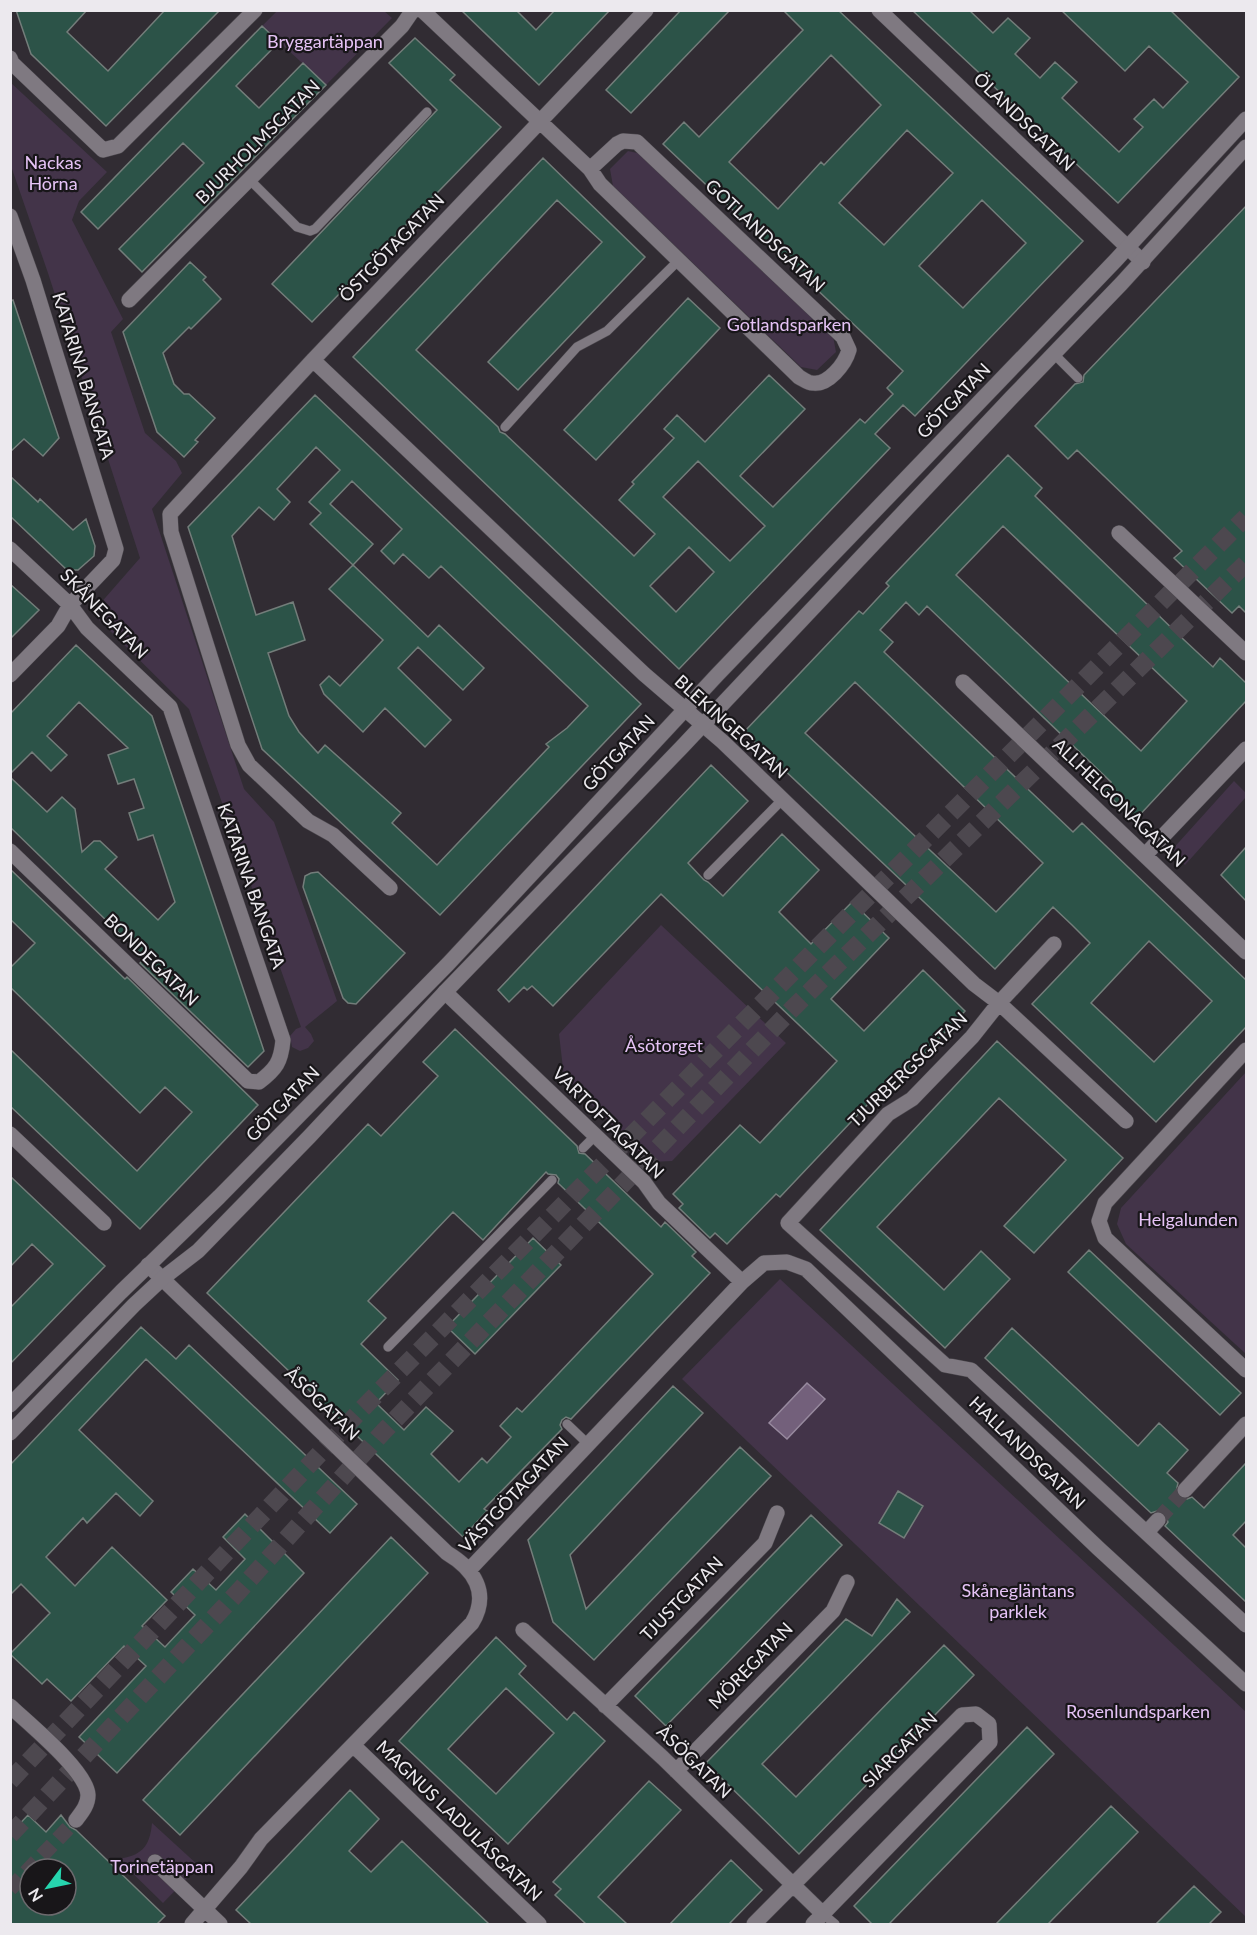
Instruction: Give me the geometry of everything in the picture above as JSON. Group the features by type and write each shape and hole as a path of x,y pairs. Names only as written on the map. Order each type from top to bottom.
{"street":[{"path":"10,58 12,63 103,150 118,146 255,10"},
{"name":"BJURHOLMSGATAN","path":"129,300 402,26 412,10"},
{"name":"GOTLANDSGATAN","path":"422,10 590,169 600,184 799,378 813,384 824,382 845,362 849,350 843,337 637,142 626,141 617,144 590,169"},
{"name":"ÖSTGÖTAGATAN","path":"390,888 333,836 308,821 249,765 238,745 171,532 170,514 312,360 646,10"},
{"name":"ÖLANDSGATAN","path":"879,10 1143,262"},
{"name":"GÖTGATAN","path":"12,1401 148,1265 227,1190 448,964 685,710 1127,247 1246,119"},
{"path":"10,1432 134,1305 163,1278 198,1251 309,1137 1143,262 1246,147"},
{"name":"KATARINA BANGATA","path":"10,216 36,291 116,549 112,560 70,604"},
{"name":"BLEKINGEGATAN","path":"312,360 644,674 703,725 974,984 999,1003 1126,1121"},
{"path":"1119,533 1246,653"},
{"name":"SKÅNEGATAN","path":"10,549 70,604 87,628 170,707"},
{"path":"10,675 58,626 70,604"},
{"name":"ALLHELGONAGATAN","path":"963,682 1146,854 1246,952"},
{"name":"KATARINA BANGATA","path":"170,707 283,1040 282,1058 268,1076"},
{"path":"1146,854 1246,749"},
{"name":"BONDEGATAN","path":"10,851 248,1081 259,1082 268,1076"},
{"name":"TJURBERGSGATAN","path":"788,1223 888,1114 912,1098 972,1037 999,1003 1054,944"},
{"name":"VARTOFTAGATAN","path":"445,992 644,1182 659,1203 742,1282"},
{"path":"1246,1050 1105,1203 1100,1221 1105,1238 1246,1370"},
{"path":"10,1134 104,1223"},
{"name":"HALLANDSGATAN","path":"788,1223 945,1365 972,1370 1246,1624"},
{"name":"HALLANDSGATAN","path":"776,1262 787,1262 806,1269 1098,1548 1246,1684"},
{"name":"VÄSTGÖTAGATAN","path":"192,1924 206,1910 261,1839 472,1623 478,1613 479,1590 470,1569 742,1282 764,1263 776,1262"},
{"name":"ÅSÖGATAN","path":"148,1265 447,1553 470,1569"},
{"path":"1185,1490 1246,1424"},
{"name":"TJUSTGATAN","path":"605,1706 765,1543 777,1512"},
{"path":"1147,1532 1158,1520"},
{"name":"MÖREGATAN","path":"676,1771 833,1611 847,1582"},
{"name":"ÅSÖGATAN","path":"523,1630 676,1771 793,1884 818,1919"},
{"path":"10,1706 77,1770 86,1784 88,1795 86,1806 76,1820"},
{"name":"SIARGATAN","path":"754,1924 962,1715 976,1714 989,1724 990,1742 818,1919"},
{"name":"MAGNUS LADULÅSGATAN","path":"353,1745 539,1924"},
{"path":"155,1862 220,1924"}],"lane":[{"path":"249,179 297,227 310,231 315,229 427,112"},
{"path":"505,427 577,347 608,331 679,260"},
{"path":"1054,354 1078,378"},
{"path":"708,875 782,800"},
{"path":"583,1148 595,1136"},
{"path":"388,1347 552,1180"},
{"path":"567,1424 588,1444"},
{"name":"ÅSÖGATAN","path":"818,1919 835,1924"}],"green space":[{"name":"Bryggartäppan","path":"277,11 384,11 392,18 326,85 262,26"},
{"name":"Nackas Hörna","path":"10,82 107,172 79,201 72,220 123,319 111,332 145,433 176,461 182,473 152,509 244,789 274,822 337,1001 305,1027 314,1041 308,1048 300,1051 292,1047 290,1036 301,1027 189,709 92,613 140,558 11,166"},
{"name":"Gotlandsparken","path":"628,151 642,154 833,336 836,352 817,370 801,367 613,186 610,169"},
{"path":"1234,781 1246,793 1246,797 1185,865 1170,852"},
{"name":"Åsötorget","path":"661,925 786,1043 672,1161 650,1162 564,1077 559,1034"},
{"name":"Helgalunden","path":"1246,1072 1246,1354 1126,1244 1117,1224 1121,1208"},
{"name":"Rosenlundsparken","path":"780,1279 1246,1712 1246,1917 682,1379"},
{"name":"Torinetäppan","path":"152,1823 199,1866 163,1903 118,1859 126,1858 143,1849 149,1838"}],"shaded area":[{"path":"807,1383 825,1399 787,1439 769,1423"}],"building":[{"path":"16,10 87,10 67,32 108,71 165,10 220,10 106,126 31,54"},
{"path":"461,10 516,10 536,30 555,10 610,10 539,85"},
{"path":"681,10 730,10 631,113 606,90"},
{"path":"783,10 838,10 1083,241 915,416 903,405 875,434 890,448 679,669 353,357 543,158 645,257 518,390 488,362 602,242 557,200 416,350 498,427 500,432 505,434 634,556 655,534 619,500 634,484 632,482 674,438 664,429 677,415 705,442 769,375 805,409 740,476 773,507 860,419 865,423 893,394 887,388 903,371 663,144 684,122 699,137 803,30","holes":["831,55 881,105 824,165 821,162 778,209 729,162","907,130 953,173 884,245 839,203","982,200 1026,243 963,308 919,266","698,461 765,526 730,561 663,497","689,547 714,572 676,612 650,586"]},
{"path":"912,10 969,10 993,33 1008,18 1030,38 1015,54 1040,78 1055,62 1077,82 1062,98 1119,152 1143,127 1134,119 1154,99 1163,108 1188,82 1149,46 1125,71 1061,10 1170,10 1239,77 1118,203"},
{"path":"262,26 279,42 236,86 259,108 303,63 326,85 142,272 119,249 204,163 183,143 98,229 81,212"},
{"path":"415,38 455,75 450,80 501,127 312,322 272,284 437,110 389,63"},
{"path":"1246,206 1246,613 1239,606 1232,613 1174,558 1182,551 1077,450 1068,459 1035,426 1075,384 1083,382 1084,375"},
{"path":"190,262 206,277 203,280 221,299 163,353 174,384 184,394 189,394 215,418 195,440 198,442 184,457 157,432 123,332"},
{"path":"688,298 720,328 596,460 564,430"},
{"path":"13,300 59,438 43,456 24,439 10,452 10,301"},
{"path":"315,395 641,704 440,915 262,749 188,527","holes":["316,447 340,470 309,502 321,513 310,524 353,565 373,544 330,504 352,481 402,529 381,551 394,564 403,554 429,578 441,566 588,706 567,728 546,744 549,747 437,865 392,823 401,813 325,745 318,753 299,732 289,716 268,653 305,640 293,602 256,615 232,536 259,507 274,520 290,502 277,489"]},
{"path":"1008,455 1042,488 1035,496 1182,638 1213,667 1220,658 1246,683 1246,701 1135,820 1103,790 1111,782 927,606 919,615 906,602 880,630 893,642 884,652 1073,832 1082,823 1246,980 1246,1027 1156,1122 1032,1004 1090,943 1053,907 995,969 744,732 859,611 863,614 889,586 886,583","holes":["1003,526 1187,701 1141,751 956,575","855,682 1043,863 996,912 805,733","1149,941 1212,1001 1154,1062 1091,1003"]},
{"path":"10,476 38,502 40,499 73,530 86,519 95,546 94,556 78,570 67,570 10,516"},
{"path":"353,565 428,637 439,625 484,668 463,690 418,647 398,668 451,720 425,747 385,708 363,732 324,694 320,685 329,676 340,686 383,640 329,589"},
{"path":"10,584 39,610 10,639"},
{"path":"76,645 152,716 264,1051 248,1067 140,963 145,958 10,827 10,777 47,812 62,797 75,809 82,852 94,841 100,841 117,857 105,869 158,920 175,902 153,835 138,840 129,813 144,808 134,779 118,784 108,755 128,748 79,702 47,736 67,755 51,771 32,752 10,774 10,714"},
{"path":"711,765 748,801 688,863 704,880 723,896 782,834 819,870 779,912 811,944 852,902 889,938 831,999 864,1031 923,970 965,1011 907,1073 902,1068 780,1197 776,1194 727,1244 715,1233 710,1238 679,1208 683,1204 673,1194 740,1125 760,1143 837,1061 661,894 553,1006 532,986 527,990 524,987 509,1002 498,990"},
{"path":"1246,847 1246,901 1221,875"},
{"path":"10,869 125,979 127,977 258,1105 140,1229 10,1106 10,1049 137,1171 192,1112 165,1087 140,1113 10,987 10,968 35,943 10,919"},
{"path":"318,872 405,953 356,1004 348,1003 343,998 303,887 305,876"},
{"path":"455,1029 577,1146 579,1153 585,1154 661,1227 665,1222 696,1252 692,1256 710,1273 571,1419 566,1417 562,1420 560,1425 562,1429 484,1509 487,1511 463,1537 207,1293 368,1124 381,1136 438,1076 423,1062","holes":["546,1172 556,1175 559,1179 558,1183 653,1274 522,1412 517,1408 500,1426 511,1437 487,1463 482,1458 459,1482 431,1454 453,1431 426,1407 404,1430 376,1403 398,1380 361,1344 386,1318 368,1301 453,1212 483,1240"]},
{"path":"997,1041 1123,1158 1034,1253 1004,1226 1066,1160 999,1098 877,1227 944,1290 981,1251 1010,1279 945,1348 820,1230"},
{"path":"10,1176 105,1266 10,1364 10,1308 53,1264 32,1244 10,1267"},
{"path":"533,1238 561,1265 475,1354 447,1327"},
{"path":"1089,1250 1241,1393 1220,1415 1068,1272"},
{"path":"141,1327 176,1359 189,1345 357,1504 330,1533 146,1359 79,1430 153,1501 140,1516 116,1493 87,1523 83,1518 46,1557 75,1586 112,1547 167,1600 142,1626 165,1647 195,1615 171,1592 193,1569 216,1590 245,1559 223,1537 245,1514 304,1573 117,1773 79,1737 146,1666 124,1646 71,1701 47,1679 42,1684 10,1654 50,1613 21,1584 10,1595 10,1465"},
{"path":"1012,1328 1138,1446 1159,1423 1188,1450 1167,1473 1178,1483 1176,1492 1179,1497 1187,1499 1192,1497 1204,1508 1246,1463 1246,1521 1233,1535 1246,1548 1246,1602 1165,1526 1168,1522 1165,1513 1160,1510 1151,1513 985,1358"},
{"path":"673,1386 703,1413 570,1555 586,1609 740,1447 771,1476 594,1660 553,1622 528,1540"},
{"path":"898,1491 923,1506 904,1538 879,1523"},
{"path":"811,1515 842,1545 666,1726 635,1696"},
{"path":"391,1537 428,1573 180,1835 143,1800"},
{"path":"897,1599 910,1612 762,1764 796,1797 944,1645 974,1675 799,1854 706,1763 846,1619 872,1636"},
{"path":"496,1637 526,1666 519,1674 567,1720 574,1712 605,1741 508,1844 399,1741","holes":["506,1688 554,1733 496,1794 448,1749"]},
{"path":"1027,1727 1054,1754 889,1924 872,1924 854,1906"},
{"path":"649,1781 681,1810 598,1897 627,1924 586,1924 555,1895 561,1889 553,1882"},
{"path":"350,1790 379,1819 349,1851 371,1872 402,1841 489,1924 251,1924 236,1910"},
{"path":"1111,1806 1138,1832 1048,1924 996,1924"},
{"path":"28,1815 46,1832 61,1815 70,1827 76,1830 165,1916 157,1924 10,1924 10,1834"},
{"path":"731,1860 762,1890 729,1924 670,1924"},
{"path":"1194,1886 1221,1912 1209,1924 1156,1924"}],"tunnel":[{"path":"10,1781 361,1410 1246,517"},
{"path":"10,1835 239,1591 384,1431 792,1009 1246,563"},
{"path":"1158,1520 1185,1490"},
{"path":"10,1889 76,1820"}],"park label":[{"name":"Skånegläntans parklek","path":"1018,1601"}]}
